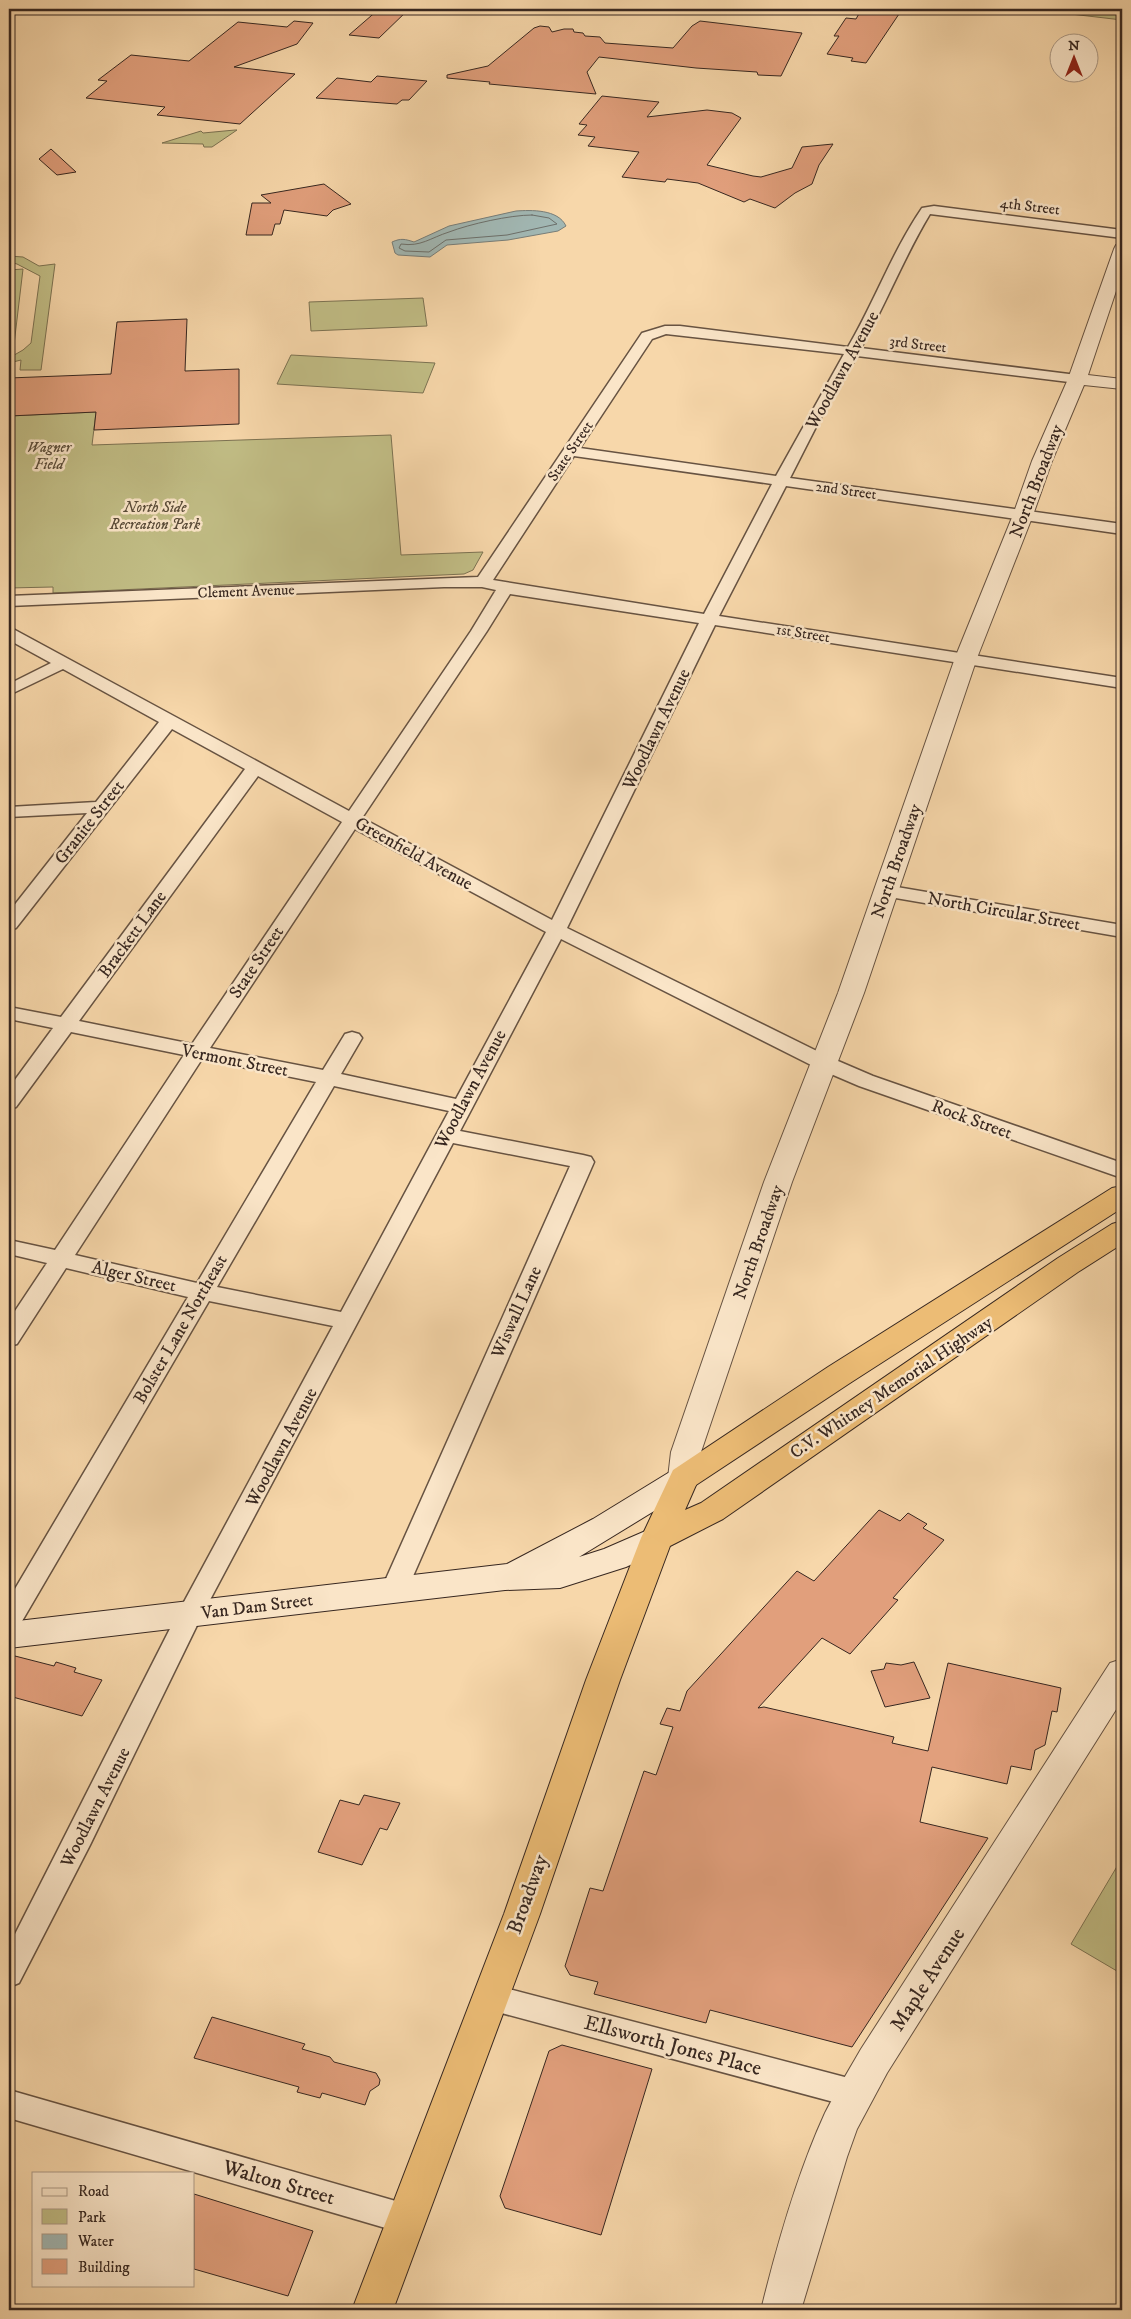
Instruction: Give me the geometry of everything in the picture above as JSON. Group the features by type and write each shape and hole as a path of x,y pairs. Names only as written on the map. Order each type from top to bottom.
{"highway":[{"name":"C.V. Whitney Memorial Highway","path":"684,1478 847,1370 1122,1195"},
{"name":"C.V. Whitney Memorial Highway","path":"657,1538 712,1511 1068,1265 1122,1231"},
{"name":"Broadway","path":"372,2310 522,1914 603,1680 657,1538 684,1478"}],"street":[{"name":"4th Street","path":"934,210 1122,234"},
{"name":"Woodlawn Avenue","path":"9,1974 80,1837 191,1614 348,1322 555,929 570,905 710,618 812,420 874,314 904,247 926,211 934,210"},
{"name":"North Broadway","path":"684,1478 686,1452 778,1182 851,993 966,658 1023,515 1042,461 1077,379 1122,249"},
{"name":"3rd Street","path":"666,330 1077,379"},
{"name":"State Street","path":"483,582 647,336 666,330"},
{"path":"1077,379 1122,384"},
{"name":"2nd Street","path":"570,451 722,474 1122,529"},
{"name":"Clement Avenue","path":"9,601 444,582 483,582"},
{"name":"1st Street","path":"483,582 505,588 710,618 1122,684"},
{"name":"State Street","path":"9,1338 351,819 479,631 505,588"},
{"name":"Greenfield Avenue","path":"9,633 555,929 824,1063"},
{"path":"9,690 63,663"},
{"name":"Granite Street","path":"9,924 169,721"},
{"name":"Brackett Lane","path":"9,1102 255,767"},
{"path":"9,812 101,807"},
{"name":"North Circular Street","path":"885,891 1122,931"},
{"name":"Vermont Street","path":"9,1013 460,1107"},
{"name":"Bolster Lane Northeast","path":"9,1621 352,1038"},
{"name":"Rock Street","path":"824,1063 866,1081 1122,1171"},
{"name":"Wiswall Lane","path":"394,1590 582,1162 446,1135"},
{"name":"Alger Street","path":"9,1247 202,1292 348,1322"},
{"name":"Van Dam Street","path":"505,1577 551,1557 618,1520 684,1478"},
{"name":"Van Dam Street","path":"9,1635 505,1577 560,1575 615,1558 657,1538"},
{"name":"Maple Avenue","path":"781,2310 812,2201 836,2134 856,2094 874,2061 989,1884 1122,1672"},
{"name":"Ellsworth Jones Place","path":"490,1997 856,2094"},
{"name":"Walton Street","path":"9,2104 406,2219"}],"green space":[{"path":"1028,9 1122,9 1122,20"},
{"path":"237,130 212,147 204,147 203,144 162,143 201,131 203,133"},
{"path":"9,256 23,257 39,266 55,264 41,370 20,370 21,360 9,363 9,358 31,343 40,276 9,262"},
{"path":"23,269 13,353 9,354 9,270"},
{"path":"423,298 427,326 311,331 309,302"},
{"path":"291,355 435,363 423,393 277,384"},
{"name":"North Side Recreation Park","path":"96,412 92,445 391,435 401,555 483,552 473,570 464,574 53,593 53,587 9,588 9,416"},
{"path":"1122,1858 1122,1974 1071,1944"}],"water":[{"path":"516,211 536,211 551,214 562,220 566,226 558,231 508,240 447,245 430,257 398,255 395,253 392,242 403,239 414,242 449,226"}],"building":[{"path":"379,9 409,9 379,38 349,35"},
{"path":"861,10 899,14 866,63 851,61 853,58 827,54 839,36 834,36 846,18 856,19"},
{"path":"294,21 313,23 297,44 234,67 295,74 240,124 157,115 165,107 86,98 107,81 98,80 131,55 189,61 238,22 287,27"},
{"path":"700,21 802,33 781,76 599,57 587,72 596,94 447,78 447,75 488,66 534,28 540,26 549,27 552,32 573,29 574,32 583,33 585,36 600,37 605,43 673,48 692,26"},
{"path":"377,76 427,81 409,100 402,100 397,104 316,98 337,78 371,82"},
{"path":"602,96 659,102 647,117 707,110 732,113 741,118 707,165 753,176 761,177 792,168 802,147 833,144 819,165 812,184 795,193 775,208 750,199 744,202 698,183 667,179 665,182 622,177 639,152 588,146 595,137 578,135 587,125 579,124"},
{"path":"51,149 76,172 57,175 39,159"},
{"path":"324,184 351,204 333,210 327,216 284,210 280,224 275,224 272,235 246,235 252,203 271,203 261,195"},
{"path":"187,319 185,371 239,369 239,424 94,430 96,412 9,416 9,378 111,374 117,322"},
{"path":"879,1510 900,1521 908,1513 927,1524 923,1528 944,1540 893,1598 898,1600 850,1654 822,1638 758,1708 764,1707 894,1737 892,1743 928,1751 948,1663 1061,1688 1057,1712 1052,1711 1045,1745 1035,1750 1031,1770 1011,1766 1007,1784 932,1767 920,1822 988,1838 852,2047 710,2010 706,2023 594,1994 598,1982 570,1975 565,1966 590,1888 603,1891 644,1771 656,1775 673,1727 660,1724 667,1708 680,1711 687,1691 797,1571 814,1581"},
{"path":"15,1656 54,1666 56,1662 76,1668 74,1672 102,1680 82,1716 9,1696 9,1667"},
{"path":"914,1662 930,1698 885,1707 871,1671 884,1669 886,1663 901,1665"},
{"path":"364,1795 400,1803 387,1830 380,1828 362,1865 318,1852 340,1800 359,1805"},
{"path":"212,2017 305,2044 302,2049 330,2057 334,2062 376,2073 380,2080 379,2085 370,2091 365,2105 322,2093 320,2098 297,2092 299,2087 194,2058"},
{"path":"562,2045 652,2069 601,2235 505,2208 500,2196 549,2051"},
{"path":"195,2194 313,2231 288,2296 195,2269"}],"park label":[{"name":"Wagner Field","path":"49,456"}]}
